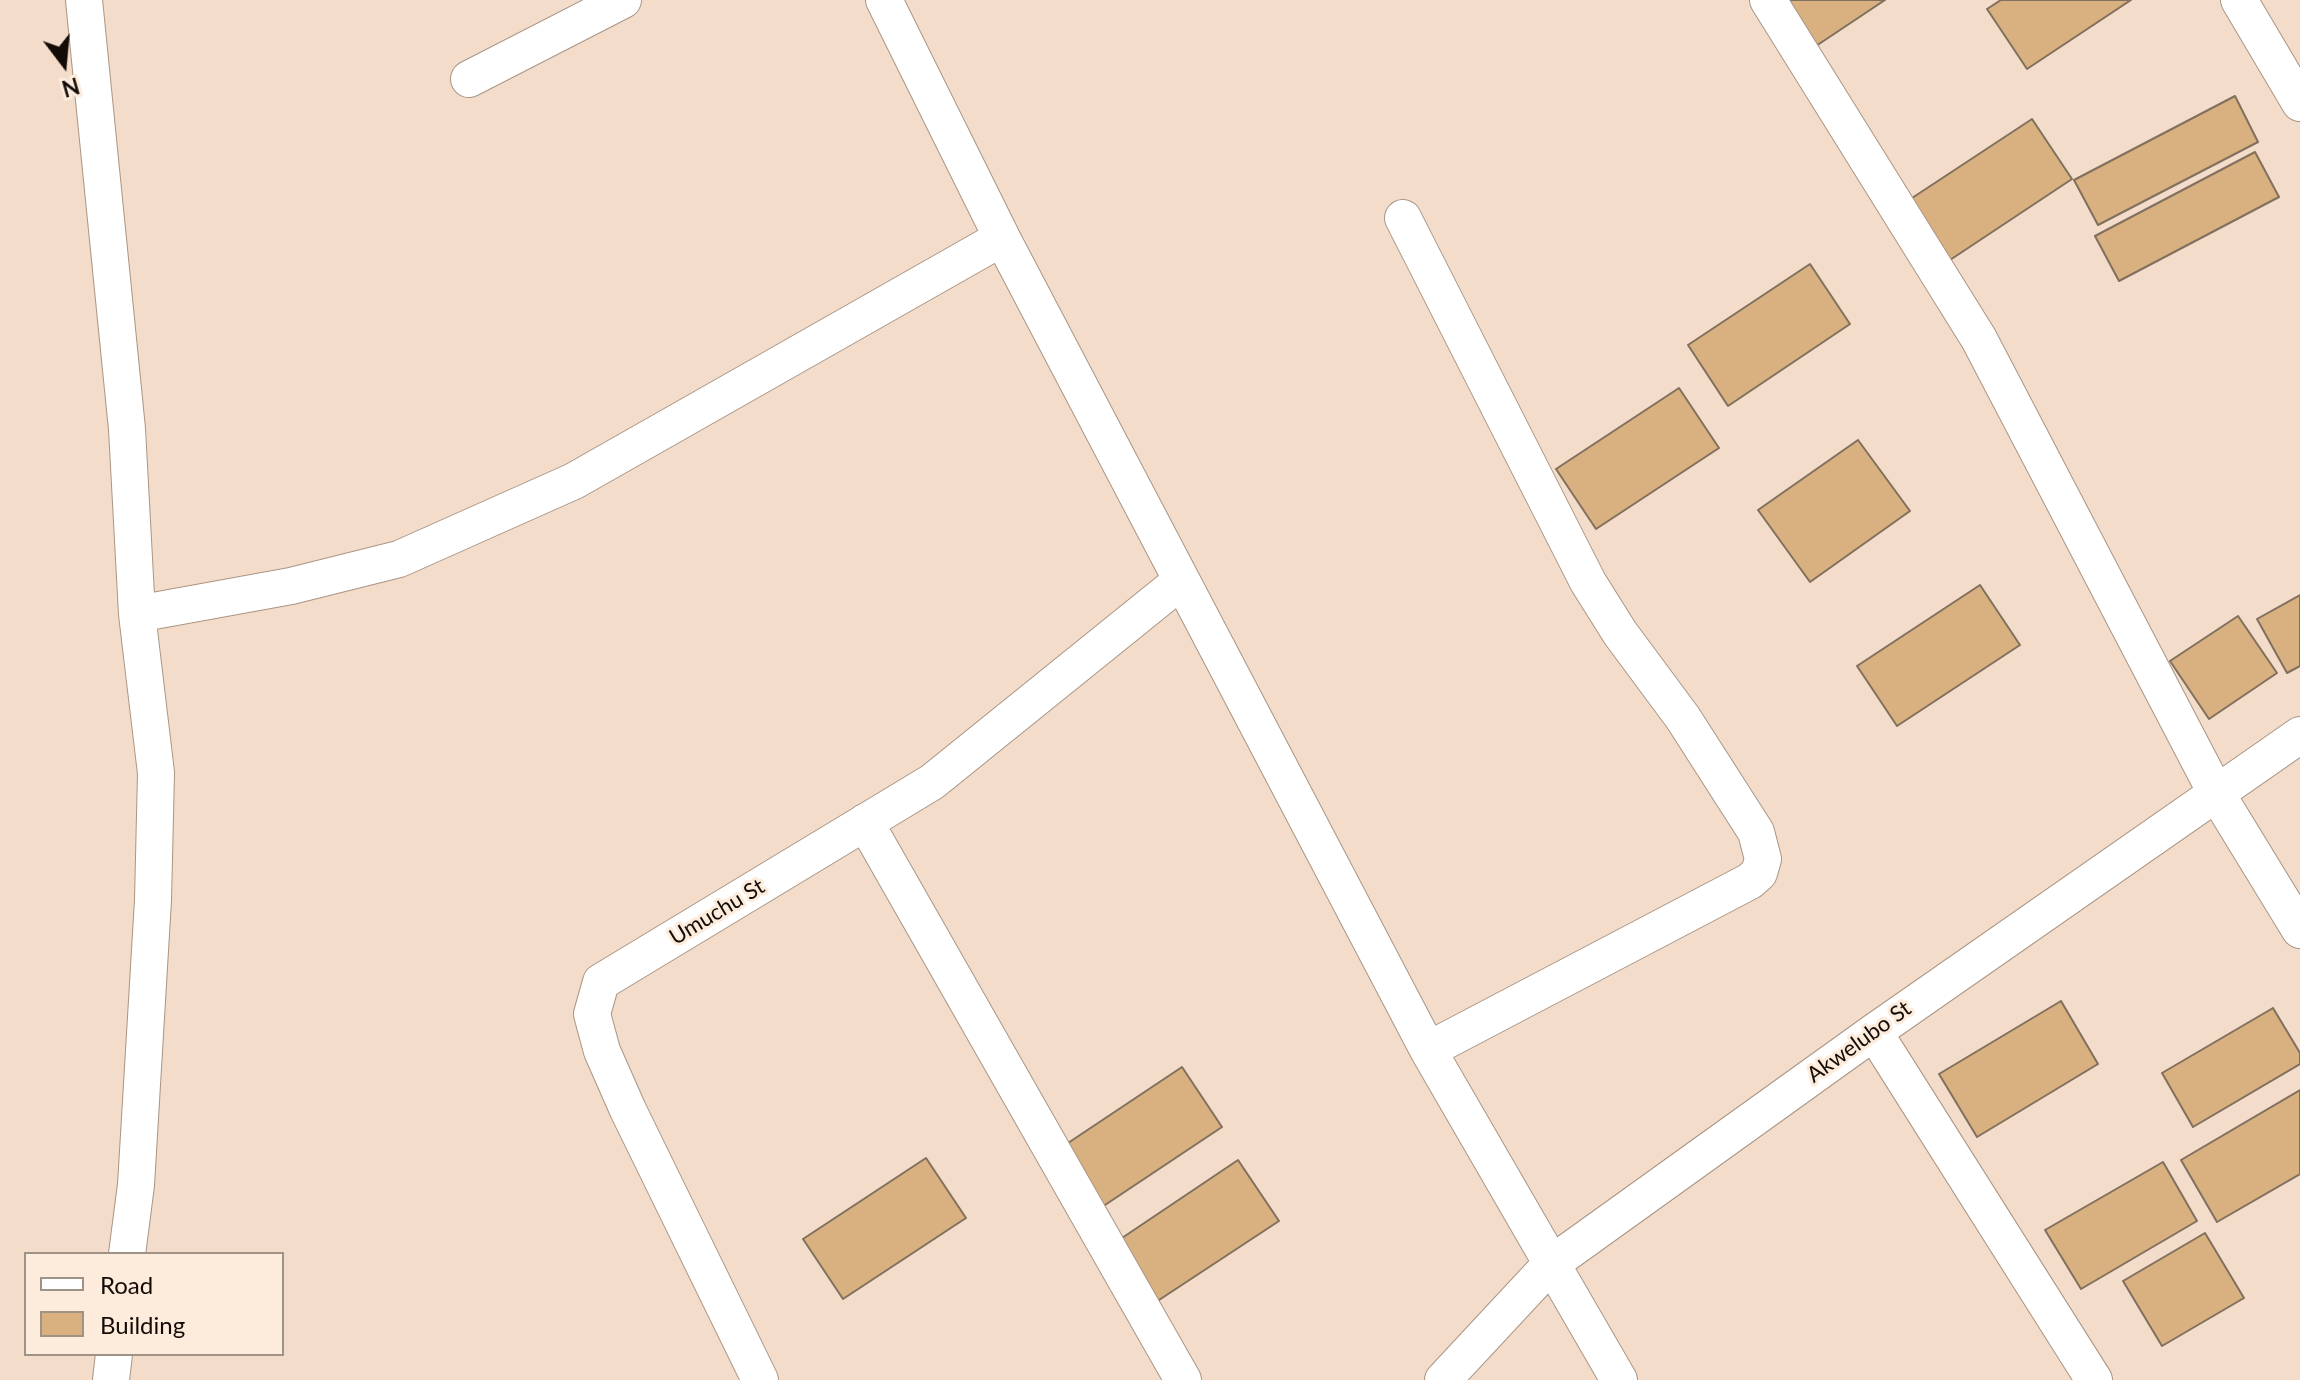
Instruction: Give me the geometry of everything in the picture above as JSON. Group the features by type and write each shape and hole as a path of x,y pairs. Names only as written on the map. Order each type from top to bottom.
{"street":[{"path":"84,0 127,429 137,614 156,773 153,900 136,1185 127,1252"},
{"path":"469,79 623,0"},
{"path":"884,0 1002,238 1428,1050 1619,1380"},
{"path":"1768,0 1979,339 2215,791 2300,930"},
{"path":"2239,0 2300,103"},
{"path":"1403,218 1588,582 1620,633 1683,718 1756,832 1763,859 1759,873 1750,881 1428,1050"},
{"path":"137,614 291,586 399,559 574,481 1002,238"},
{"name":"Umuchu St","path":"751,1373 602,1051 592,1014 601,982 932,782 1181,581"},
{"name":"Akwelubo St","path":"1443,1380 1551,1264 2215,791 2300,735"},
{"path":"865,822 1183,1380"},
{"path":"1874,1032 2094,1380"},
{"path":"111,1380 114,1356"}],"building":[{"path":"1777,0 1885,0 1810,50"},
{"path":"2001,0 2131,0 2027,69 1987,9"},
{"path":"2235,96 2258,142 2098,225 2074,180"},
{"path":"2032,119 2072,179 1950,260 1909,200"},
{"path":"2255,152 2279,197 2119,281 2095,236"},
{"path":"1810,264 1850,324 1728,406 1688,345"},
{"path":"1679,388 1719,448 1596,529 1556,469"},
{"path":"1858,440 1910,511 1810,582 1758,510"},
{"path":"1980,585 2020,645 1897,726 1857,666"},
{"path":"2300,595 2300,666 2287,673 2257,619"},
{"path":"2238,616 2277,673 2209,719 2170,661"},
{"path":"2061,1001 2098,1064 1977,1137 1939,1074"},
{"path":"2273,1008 2300,1053 2300,1064 2193,1127 2162,1073"},
{"path":"1182,1067 1222,1127 1099,1209 1059,1149"},
{"path":"2300,1090 2300,1174 2217,1222 2181,1160"},
{"path":"926,1158 966,1218 843,1299 803,1239"},
{"path":"1238,1160 1279,1221 1156,1302 1116,1242"},
{"path":"2163,1162 2197,1221 2081,1289 2045,1230"},
{"path":"2205,1233 2244,1298 2162,1346 2123,1281"}]}
